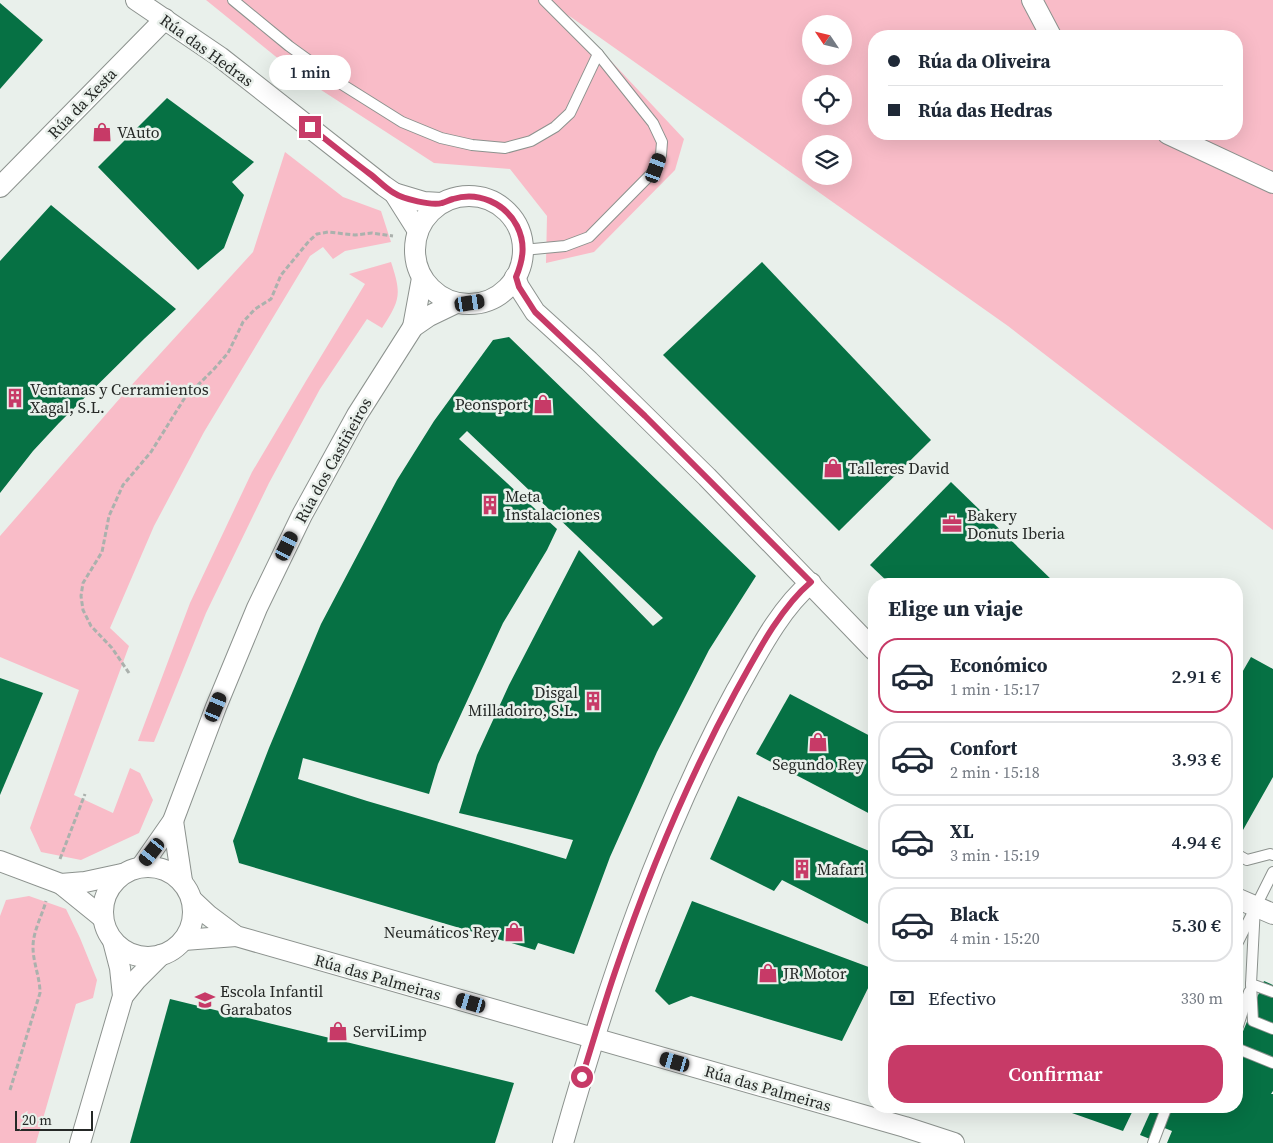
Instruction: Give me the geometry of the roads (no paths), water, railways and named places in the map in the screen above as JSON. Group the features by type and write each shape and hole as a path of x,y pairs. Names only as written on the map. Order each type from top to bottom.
{"street":[{"name":"Rúa das Hedras","path":"136,0 220,57 394,193 416,200 441,204"},
{"path":"1032,0 1048,30"},
{"name":"Rúa da Xesta","path":"0,187 165,19"},
{"path":"1181,140 1273,183"},
{"name":"Rúa das Hedras","path":"394,193 417,236"},
{"name":"Rúa das Hedras","path":"417,236 426,217 441,204 453,198 470,196 486,199 501,206 513,218 520,233 523,250 521,264 516,277 508,288 498,296 484,301 456,303"},
{"path":"417,236 415,250 417,265 422,278 431,289 443,298 456,303"},
{"name":"Rúa das Hedras","path":"516,277 519,287 535,312 645,416 811,582 868,644"},
{"name":"Rúa dos Castiñeiros","path":"141,866 174,821 216,707 257,608 302,515 357,415 413,327 422,278"},
{"name":"Rúa das Hedras","path":"484,301 516,304 535,312"},
{"name":"Rúa dos Castiñeiros","path":"413,327 429,316 456,303"},
{"path":"563,1143 615,972 679,806 706,747 758,650 797,594 811,582"},
{"name":"Rúa dos Castiñeiros","path":"174,821 182,881"},
{"path":"0,861 55,881 103,918"},
{"path":"141,866 155,866 170,872 182,881 192,900 193,914 184,940 174,949 161,955 147,957 134,955 122,950 106,930 103,918 106,894 112,883 130,869 141,866"},
{"path":"55,881 85,882 122,874"},
{"name":"Rúa das Palmeiras","path":"192,900 214,920 236,936 904,1127 954,1143"},
{"path":"1243,901 1264,910"},
{"name":"Rúa das Palmeiras","path":"184,940 236,936"},
{"path":"80,1143 123,996 120,968 113,941"},
{"path":"123,996 161,955"}],"lane":[{"path":"233,0 289,46 343,85 402,122 441,138 472,145 505,148 531,141 554,127 570,113 598,54"},
{"path":"523,250 565,246 589,237 656,168 661,156 662,142 653,123 598,54 544,0"},
{"path":"1243,858 1247,860 1270,854 1273,855"},
{"path":"1243,1010 1251,984 1264,910 1273,872"},
{"path":"1243,937 1264,910"},
{"path":"1251,984 1273,992"},
{"path":"1251,984 1253,1021 1273,1029"},
{"path":"1243,1051 1273,1063"},
{"path":"1153,1143 1165,1113"}],"place":[{"name":"VAuto","path":"102,132"},
{"name":"Ventanas y Cerramientos Xagal, S.L.","path":"15,398"},
{"name":"Peonsport","path":"543,404"},
{"name":"Talleres David","path":"833,468"},
{"name":"Meta Instalaciones","path":"490,505"},
{"name":"Bakery Donuts Iberia","path":"952,524"},
{"name":"Disgal Milladoiro, S.L.","path":"593,701"},
{"name":"Segundo Rey","path":"818,742"},
{"name":"Mafari","path":"802,869"},
{"name":"Neumáticos Rey","path":"514,932"},
{"name":"JR Motor","path":"768,973"},
{"name":"Escola Infantil Garabatos","path":"205,1000"},
{"name":"ServiLimp","path":"338,1031"}]}
